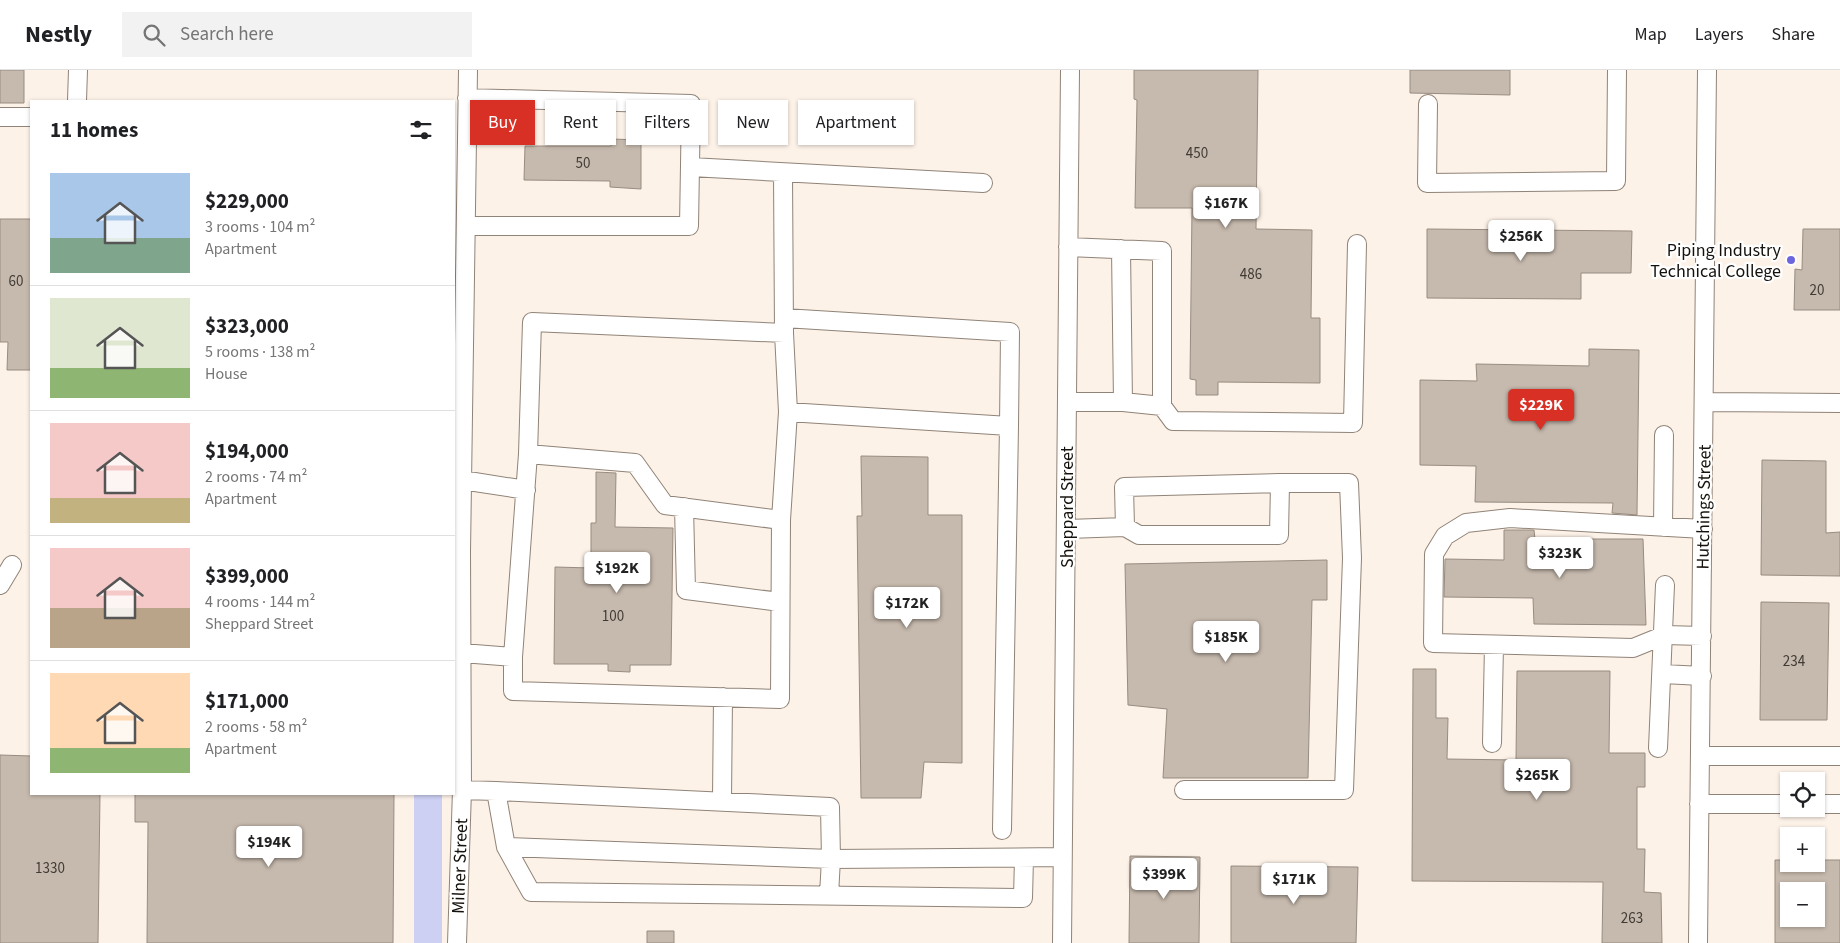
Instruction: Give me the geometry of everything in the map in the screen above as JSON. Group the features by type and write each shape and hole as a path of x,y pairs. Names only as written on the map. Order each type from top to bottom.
{"street":[{"path":"77,100 78,70"},
{"name":"Milner Street","path":"457,943 462,790 462,480 468,70"},
{"name":"Sheppard Street","path":"1062,943 1068,529 1067,402 1070,70"},
{"path":"1428,104 1427,184 1616,181 1617,70"},
{"name":"Hutchings Street","path":"1698,943 1707,70"},
{"path":"466,226 689,226 691,167 691,104 468,98"},
{"path":"0,117 30,117"},
{"path":"691,167 983,182"},
{"path":"783,173 784,325 788,412 781,520 780,699 513,691 512,657 528,454 532,322 784,325 1010,332 1002,830"},
{"path":"1068,247 1162,251 1162,406 1173,421 1353,423 1357,244"},
{"path":"1121,249 1123,402"},
{"path":"1067,402 1123,402 1162,406"},
{"path":"1705,402 1840,403"},
{"path":"788,412 1009,426"},
{"path":"1663,527 1664,435"},
{"path":"528,454 635,464 665,505 781,520"},
{"path":"462,480 526,490"},
{"path":"1068,529 1126,527 1139,535 1279,535 1280,483"},
{"path":"1126,527 1124,487 1349,483 1352,558 1344,790 1184,790"},
{"path":"684,507 686,590 780,602"},
{"path":"1702,636 1665,635 1633,648 1433,643 1434,554 1445,536 1466,523 1510,518 1703,529"},
{"path":"0,585 12,565"},
{"path":"1658,748 1665,635 1665,585"},
{"path":"1492,743 1494,645"},
{"path":"462,653 512,657"},
{"path":"1662,674 1702,676"},
{"path":"722,800 723,698"},
{"path":"1701,756 1840,756"},
{"path":"462,790 722,800 830,807 831,859 829,895"},
{"path":"496,791 506,847 530,892 1023,898 1024,858"},
{"path":"1699,804 1780,804"},
{"path":"1825,804 1840,804"},
{"path":"506,847 831,859 1062,857"}],"shaded area":[{"path":"414,795 442,795 442,943 414,943"}],"building":[{"path":"0,70 24,70 24,103 0,103"},
{"path":"1134,70 1258,70 1256,229 1312,230 1311,318 1320,318 1320,383 1218,382 1218,395 1196,395 1196,380 1190,379 1192,208 1135,208 1137,100 1134,99"},
{"path":"1410,70 1510,70 1510,95 1410,93"},
{"path":"616,139 626,140 626,145 641,145 641,189 610,187 610,181 524,180 525,146 616,145"},
{"path":"0,219 30,219 30,370 7,370 8,342 0,342"},
{"path":"1427,229 1632,231 1631,273 1581,273 1581,299 1427,298"},
{"path":"1803,229 1840,229 1840,310 1794,310 1795,269 1802,270"},
{"path":"1589,349 1639,350 1637,515 1612,513 1613,503 1475,502 1476,466 1420,465 1420,380 1477,381 1476,364 1589,366"},
{"path":"861,456 928,457 928,515 962,515 962,763 924,762 921,798 861,798 857,516 862,516"},
{"path":"1762,460 1826,461 1826,533 1840,532 1840,576 1761,575"},
{"path":"596,472 616,473 615,527 673,528 671,665 630,665 630,672 608,671 608,664 554,664 555,567 591,568 591,523 596,523"},
{"path":"1504,530 1534,530 1535,539 1643,539 1646,625 1534,624 1533,598 1444,597 1445,559 1504,560"},
{"path":"1327,560 1327,600 1312,600 1308,778 1163,778 1167,709 1128,705 1125,564"},
{"path":"1761,602 1829,603 1827,720 1760,720"},
{"path":"1413,669 1436,669 1436,718 1448,718 1447,759 1516,760 1517,671 1610,671 1609,753 1645,753 1645,787 1637,787 1637,849 1645,849 1644,892 1661,893 1662,943 1602,943 1603,882 1412,881"},
{"path":"0,755 30,756 30,795 100,795 98,943 0,943"},
{"path":"135,795 394,795 393,943 147,943 148,822 135,822"},
{"path":"1130,856 1200,857 1199,943 1129,943"},
{"path":"1775,860 1780,860 1780,872 1825,872 1825,860 1840,860 1840,943 1775,943"},
{"path":"1231,866 1358,867 1356,943 1231,943"},
{"path":"647,931 674,931 674,943 647,943"}],"place":[{"name":"Piping Industry Technical College","path":"1791,260"}]}
